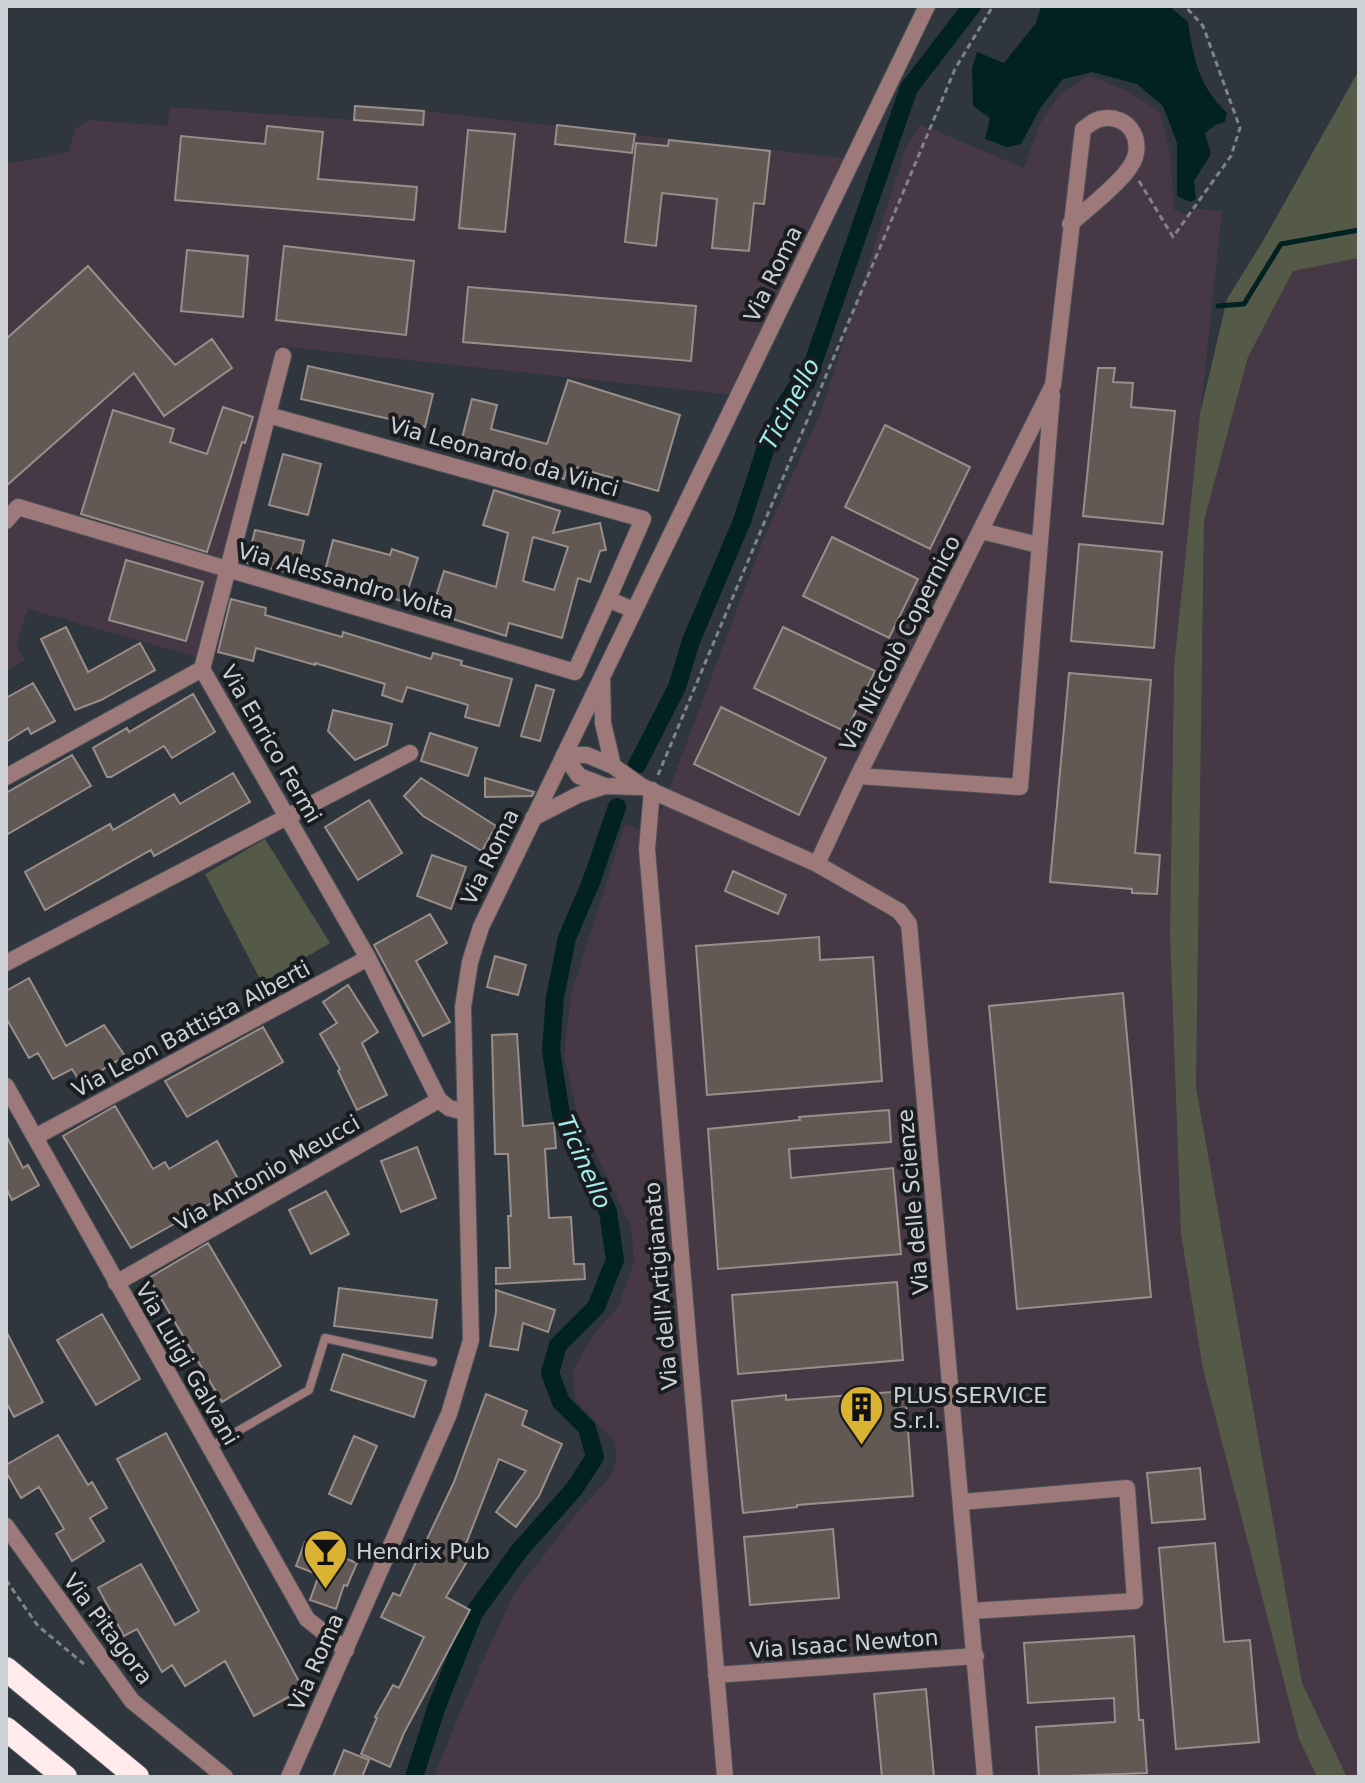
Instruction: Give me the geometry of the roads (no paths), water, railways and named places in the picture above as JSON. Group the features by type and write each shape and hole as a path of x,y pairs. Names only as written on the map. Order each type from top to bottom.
{"highway":[{"path":"6,1669 137,1777"},
{"path":"6,1729 65,1777"}],"street":[{"name":"Via Roma","path":"289,1777 449,1414 471,1340 463,1007 470,962 481,927 927,6"},
{"name":"Via Niccolò Copernico","path":"858,776 1020,787 1053,385 1070,224 1083,129 1098,119 1115,119 1126,124 1135,133 1137,150 1131,167 1070,224"},
{"name":"Via Enrico Fermi","path":"283,356 202,669 368,958 439,1100"},
{"name":"Via Niccolò Copernico","path":"817,864 1053,385"},
{"name":"Via Leonardo da Vinci","path":"268,415 643,519 608,599"},
{"name":"Via Alessandro Volta","path":"6,521 18,507 575,672 608,599"},
{"name":"Via Niccolò Copernico","path":"981,531 1038,545"},
{"path":"608,599 633,610"},
{"path":"6,777 202,669"},
{"path":"602,677 605,742 613,766"},
{"path":"6,963 410,753"},
{"name":"Via delle Scienze","path":"564,755 587,755 613,766 648,789 817,864 899,911 909,924 985,1777"},
{"name":"Via delle Scienze","path":"564,755 579,776 605,786 648,789"},
{"name":"Via delle Scienze","path":"533,818 578,795 605,786"},
{"name":"Via dell'Artigianato","path":"648,789 647,849 725,1777"},
{"name":"Via Leon Battista Alberti","path":"35,1137 368,958"},
{"name":"Via Luigi Galvani","path":"6,1086 307,1619 346,1650"},
{"path":"439,1100 449,1108 464,1112"},
{"name":"Via Antonio Meucci","path":"116,1283 439,1100"},
{"path":"961,1502 1127,1488 1135,1601 971,1611"},
{"name":"Via Pitagora","path":"6,1526 132,1701 225,1777"},
{"name":"Via Isaac Newton","path":"716,1675 976,1656"}],"lane":[{"path":"210,1447 309,1390 325,1338 433,1362"}],"waterway":[{"name":"Ticinello","path":"637,765 677,687 691,641 742,521 768,441 787,402 799,384 806,383 909,88 972,6"},
{"path":"1218,306 1244,304 1281,244 1359,230"},
{"name":"Ticinello","path":"414,1777 437,1706 474,1613 519,1551 574,1489 595,1457 587,1428 561,1402 550,1373 558,1345 596,1307 615,1260 608,1212 561,1115 551,1050 555,997 567,938 591,882 617,807"}],"place":[{"name":"PLUS SERVICE S.r.l.","path":"862,1447"},
{"name":"Hendrix Pub","path":"325,1590"}]}
